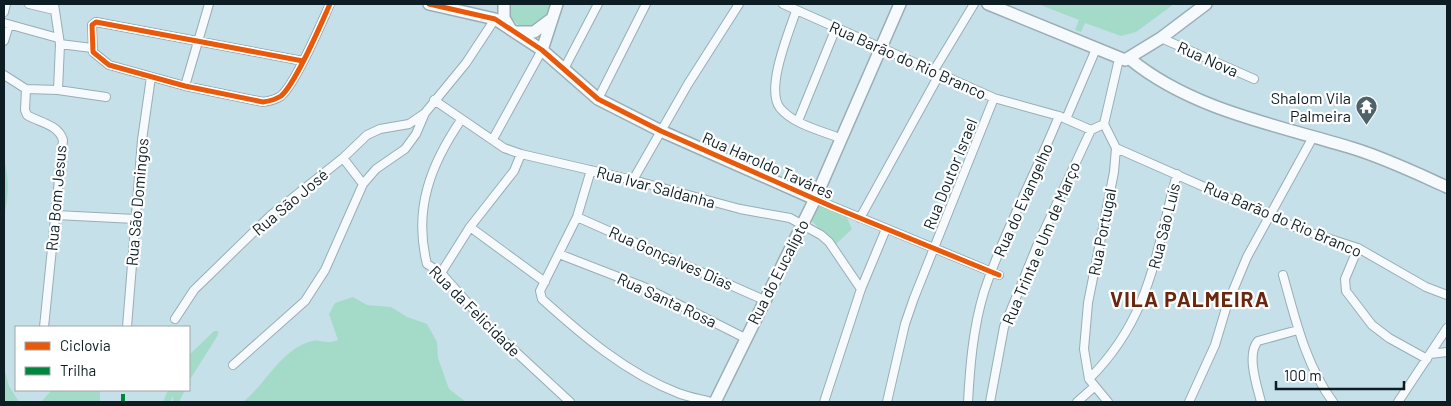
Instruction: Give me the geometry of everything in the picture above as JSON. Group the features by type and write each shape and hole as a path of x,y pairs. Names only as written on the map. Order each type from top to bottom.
{"street":[{"path":"4,12 6,4"},
{"path":"29,4 54,7 59,41 58,90"},
{"path":"185,86 209,4"},
{"path":"303,61 198,43 96,22 92,25 92,48 96,56 108,65 185,86 263,102 272,101 286,91 303,61 330,4"},
{"name":"Rua Haroldo Taváres","path":"429,4 495,19 542,50 598,99 661,131 815,199 995,274"},
{"path":"233,365 310,294 336,246 363,184 376,169 405,149 416,134 425,113 466,63 504,4"},
{"path":"504,4 504,18 513,31 534,32 544,27 553,16"},
{"path":"493,139 542,50 557,4"},
{"path":"564,69 598,4"},
{"path":"598,99 646,4"},
{"path":"633,180 688,84 740,4"},
{"name":"Rua Barão do Rio Branco","path":"783,4 880,46 936,74 994,98 1062,117 1091,130"},
{"name":"Rua do Eucalípto","path":"715,402 815,199 880,46 900,4"},
{"path":"860,218 974,4"},
{"path":"988,4 1096,50 1125,59 1156,78 1210,104 1354,148 1447,187"},
{"path":"1116,148 1104,124 1125,59 1162,38 1206,4"},
{"path":"796,11 783,49 775,93 778,106 798,121 842,138"},
{"path":"4,41 6,24 59,41 92,48"},
{"path":"798,121 836,28"},
{"name":"Rua Nova","path":"1162,38 1254,79"},
{"name":"Rua do Evangelho","path":"968,402 976,325 995,274 1062,117 1096,50"},
{"path":"4,75 26,89 58,90 106,97"},
{"name":"Rua São Domingos","path":"127,326 142,140 151,77"},
{"name":"Rua Bom Jesus","path":"26,89 25,110 27,115 54,127 61,134 63,140 44,326"},
{"name":"Rua Doutor Israel","path":"887,402 905,324 994,98"},
{"name":"Rua Ivar Saldanha","path":"434,100 504,148 633,180 740,210 775,214 802,224 829,242 861,289"},
{"name":"Rua São José","path":"175,319 194,290 270,216 343,158 373,131 409,124 425,113"},
{"name":"Rua da Felicidade","path":"462,120 446,142 434,166 422,208 421,225 427,264 441,273 489,327 570,402"},
{"path":"1091,130 1104,124"},
{"name":"Rua Trinta e Um de Março","path":"990,402 1004,327 1037,246 1091,130"},
{"path":"1189,402 1215,345 1227,305 1246,256 1313,136"},
{"name":"Rua Barão do Rio Branco","path":"1116,148 1302,230 1358,248 1426,286 1447,295"},
{"name":"Rua Portugal","path":"1108,402 1089,379 1084,349 1085,328 1116,148"},
{"path":"441,273 470,227 514,171 522,154"},
{"path":"343,158 363,184"},
{"path":"591,170 577,216 540,291 542,299 588,340 637,371 677,393 711,402"},
{"name":"Rua São Luís","path":"1089,379 1116,348 1147,291 1176,174"},
{"path":"56,215 135,219"},
{"name":"Rua Gonçalves Dias","path":"577,216 764,300"},
{"path":"470,227 544,282"},
{"path":"824,402 861,289 886,228"},
{"path":"1358,248 1345,280 1346,291 1372,325 1389,338 1428,357 1447,352"},
{"name":"Rua Santa Rosa","path":"559,254 644,286 745,338"},
{"path":"1283,275 1298,330 1323,388 1333,402"},
{"path":"1398,402 1447,328"},
{"path":"1261,402 1253,354 1254,347 1258,341 1298,330"},
{"path":"1077,402 1094,386"}],"green space":[{"path":"511,4 552,4 541,26 520,27 509,15"},
{"path":"1038,4 1174,4 1136,32 1121,36 1085,23 1081,32 1075,30 1079,20"},
{"path":"4,159 8,187 4,215"},
{"path":"818,203 846,216 852,229 835,245 810,219"},
{"path":"353,297 367,305 391,307 407,317 427,324 437,342 438,358 449,389 466,402 243,402 291,351 312,341 330,342 338,340 329,314 335,303"},
{"path":"214,331 218,331 218,335 190,379 190,354"},
{"path":"4,368 9,386 19,402 4,402"},
{"path":"51,391 100,391 100,402 41,402"},
{"path":"168,391 184,391 179,402 173,402 173,396 170,402 163,402"}],"marked path":[{"path":"123,391 123,402"}],"cycle path":[{"path":"303,61 96,22 92,25 93,52 109,65 185,86 263,102 281,96 294,79 308,53 330,4"},
{"path":"429,4 495,19 542,50 598,99 661,131 833,207 999,275"}],"place":[{"name":"Shalom Vila Palmeira","path":"1367,126"}],"district":[{"name":"VILA PALMEIRA","path":"1190,300"}]}
